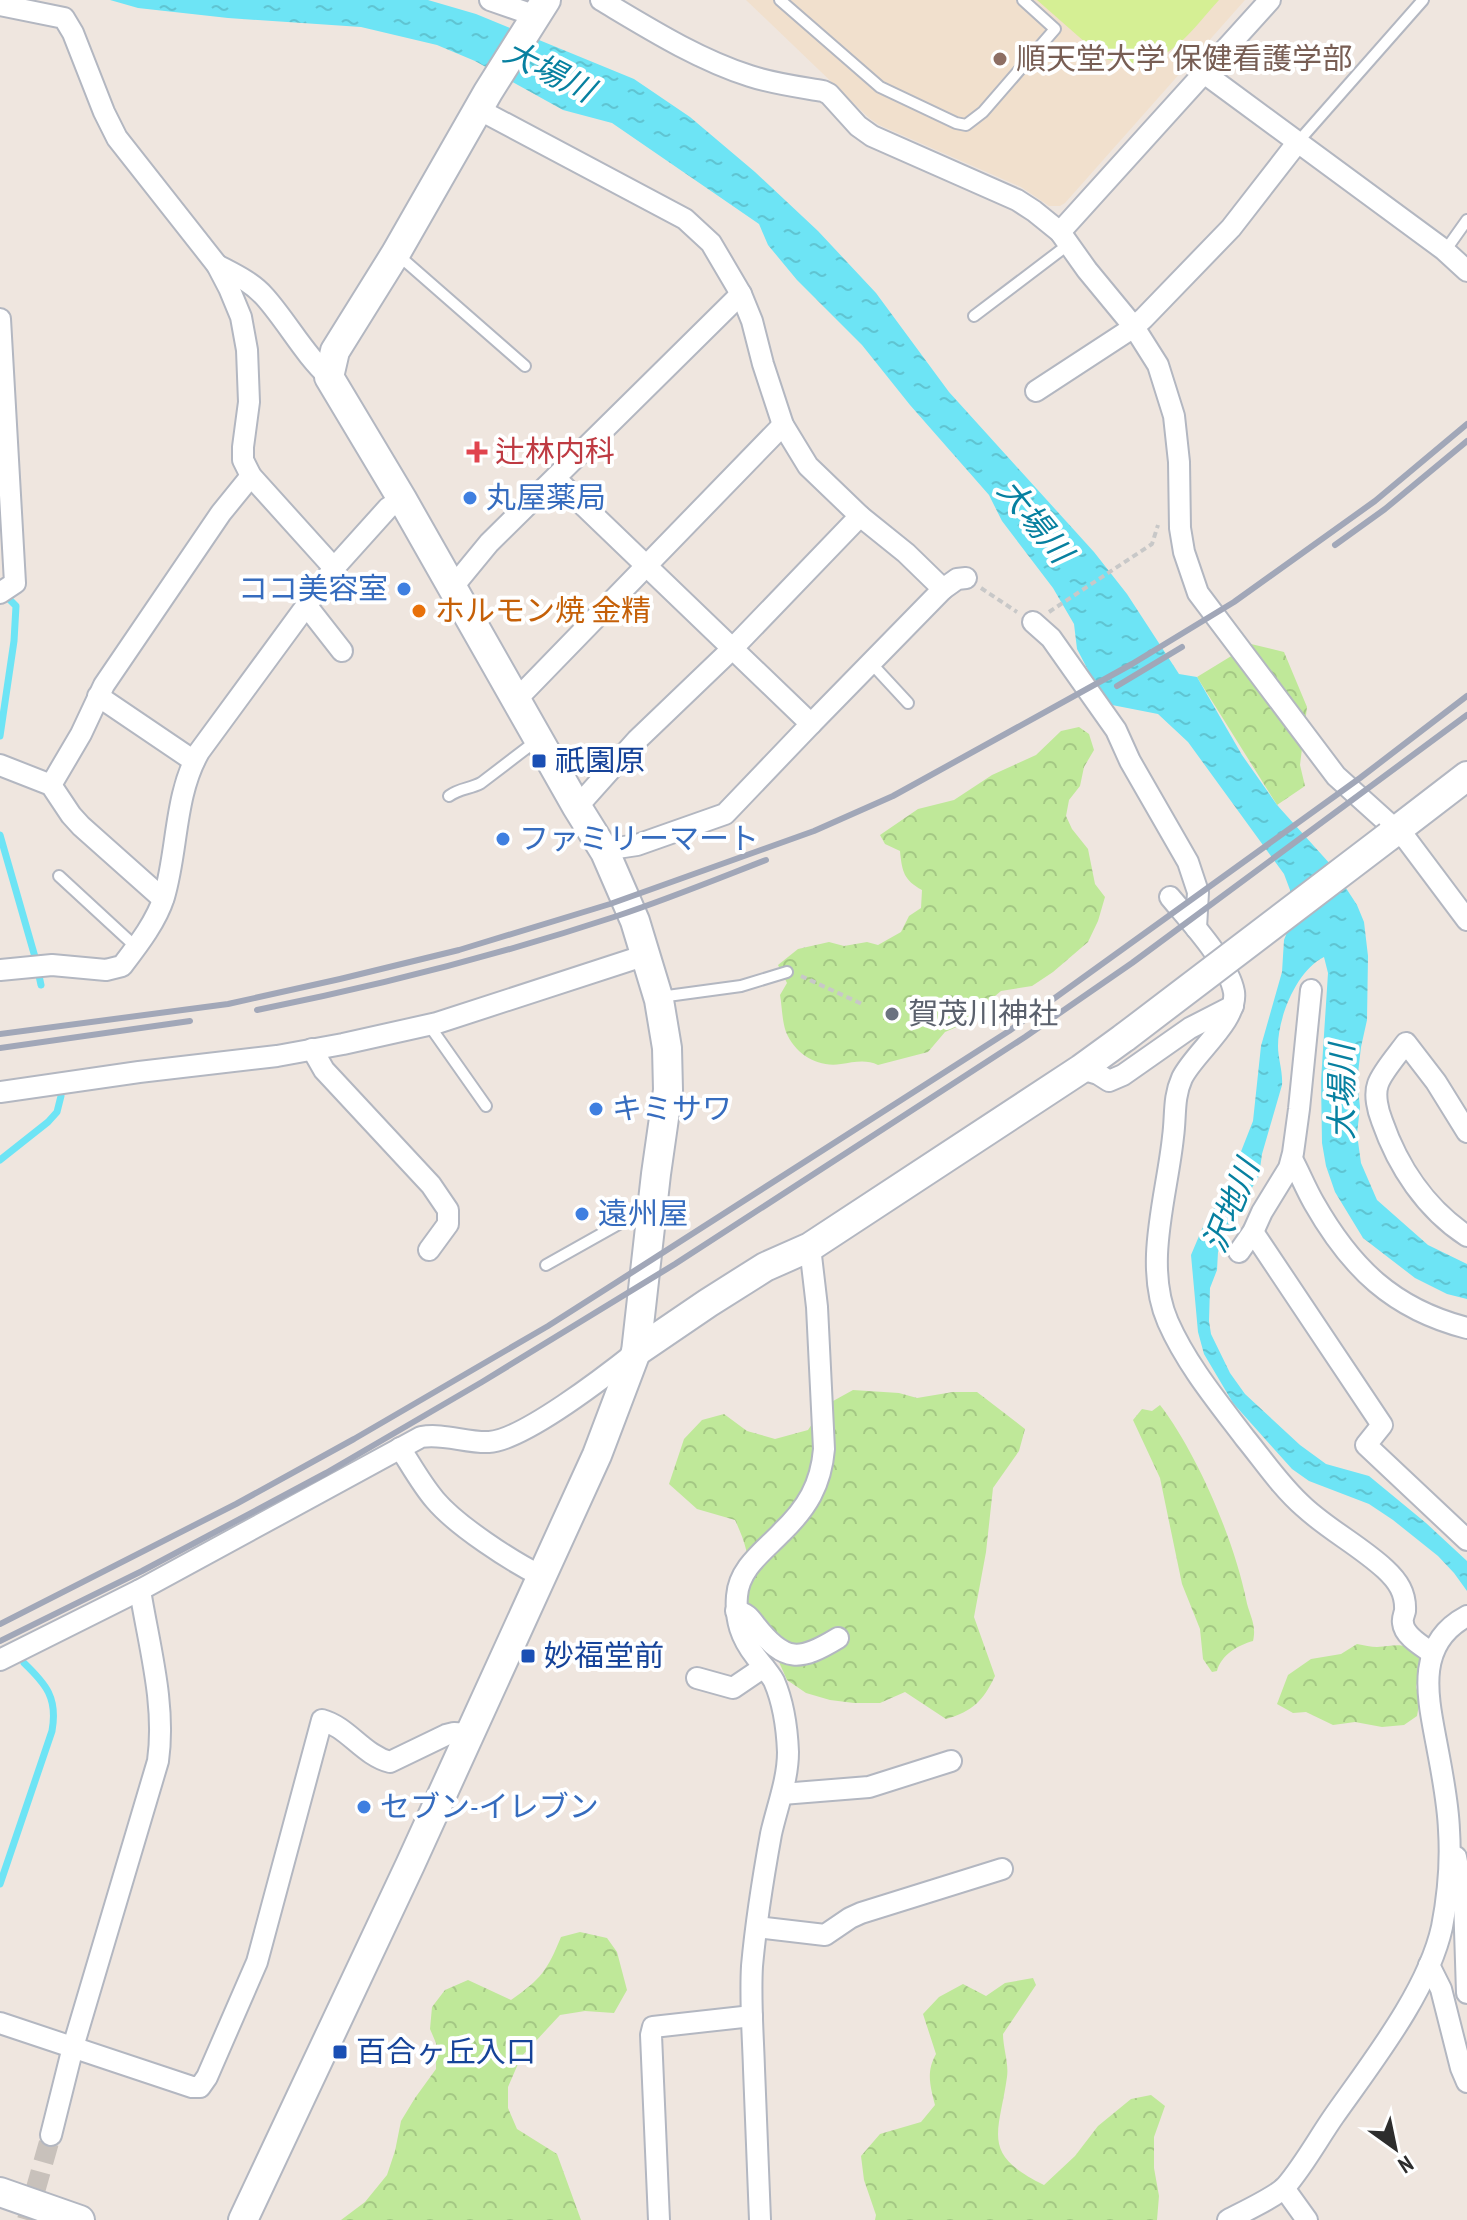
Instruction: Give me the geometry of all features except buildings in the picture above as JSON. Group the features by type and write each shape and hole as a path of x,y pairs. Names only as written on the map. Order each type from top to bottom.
{"street":[{"path":"329,377 335,351 538,12 490,0"},
{"path":"601,0 732,70 773,82 823,91 872,136 1017,200 1050,222 1134,327 1158,365 1174,416 1179,462 1180,528 1184,552 1198,593 1336,776 1393,832 1467,920"},
{"path":"1064,238 1270,0"},
{"path":"0,5 65,9 117,138 217,265 241,317 246,338 249,402 243,460 251,476 334,568"},
{"path":"1204,73 1445,251 1467,271"},
{"path":"483,100 685,219 711,243 741,294 752,321 763,364 790,440 808,466 943,589"},
{"path":"1036,391 1134,327 1231,228 1297,143"},
{"path":"217,265 264,296 329,377 605,852 635,921 658,997 667,1048 668,1090 636,1352 597,1455 243,2220"},
{"path":"452,588 489,543 741,294"},
{"path":"0,319 15,583 6,589"},
{"path":"516,700 783,425"},
{"path":"51,785 81,734 98,696 221,513 251,476"},
{"path":"556,479 811,724"},
{"path":"0,970 38,966 106,970 122,966 154,919 163,899 187,779 194,761 334,568 380,516 402,499"},
{"path":"577,807 637,740 732,649 860,516"},
{"path":"605,852 637,845 725,814 943,589 957,579 966,578"},
{"path":"306,605 342,651"},
{"path":"1041,616 1051,638 1116,730 1130,761 1188,862 1198,892 1196,928"},
{"path":"98,696 194,761"},
{"path":"3,766 51,785 81,826 163,899"},
{"path":"0,1660 140,1590 421,1437 429,1435 488,1442 522,1430 597,1383 708,1303 765,1267 810,1247 1081,1069 1467,776"},
{"path":"1170,897 1226,971 1234,992 1233,1006 1218,1033 1195,1058 1177,1091 1173,1140 1161,1210 1158,1259 1160,1288 1168,1321 1203,1382 1290,1494 1329,1527 1357,1545 1395,1579 1402,1588 1406,1632 1432,1653"},
{"path":"3,1095 139,1072 277,1056 429,1025 646,955"},
{"path":"1239,1252 1292,1159 1311,990"},
{"path":"1081,1069 1109,1081 1123,1075 1190,1028 1233,1006"},
{"path":"1467,1132 1436,1082 1406,1043 1378,1082 1379,1113 1391,1148 1407,1176 1420,1194 1467,1236"},
{"path":"312,1049 324,1070 431,1185 448,1210 448,1224 429,1250"},
{"path":"1292,1159 1327,1224 1364,1271 1387,1293 1414,1309 1439,1321 1467,1328"},
{"path":"1253,1232 1382,1425 1366,1445 1467,1540"},
{"path":"760,2220 752,1969 772,1833 788,1756 785,1714 772,1678 740,1634 736,1611 737,1592 743,1574 807,1503 822,1471 824,1449 817,1307 810,1247"},
{"path":"400,1448 436,1501 520,1566 541,1576"},
{"path":"51,2135 73,2047 158,1761 160,1709 140,1590"},
{"path":"736,1611 747,1614 771,1642 787,1653 807,1655 838,1638"},
{"path":"1465,1617 1446,1633 1432,1653 1427,1675 1427,1696 1449,1830 1464,1898 1467,1993"},
{"path":"697,1678 733,1688 764,1667"},
{"path":"0,2023 192,2087 200,2087 257,1962 322,1720 334,1723 362,1747 390,1762 446,1735 470,1734"},
{"path":"782,1794 869,1787 951,1761"},
{"path":"1228,2220 1284,2188 1396,2027 1429,1965 1439,1936 1446,1899 1449,1830"},
{"path":"757,1927 825,1935 861,1913 1002,1869"},
{"path":"1429,1965 1441,1989 1467,2082"},
{"path":"659,2220 653,2027 752,2016"},
{"path":"1284,2188 1307,2220"},
{"path":"0,2192 80,2220"}],"lane":[{"path":"780,0 880,87 966,125 983,112 1055,29 1023,0"},
{"path":"1297,143 1423,0"},
{"path":"1445,251 1467,220"},
{"path":"974,316 1064,238"},
{"path":"396,253 525,366"},
{"path":"871,663 908,703"},
{"path":"449,796 481,783 538,740"},
{"path":"59,876 136,947"},
{"path":"658,997 741,986 787,972"},
{"path":"429,1025 486,1106"},
{"path":"546,1265 635,1215 651,1211"}],"path":[{"path":"966,578 1041,616 1152,544 1160,521"},
{"path":"787,972 862,1004"}],"shaded area":[{"name":"順天堂大学 保健看護学部","path":"746,0 1245,0 1065,203 1049,206 1021,187 879,125"}],"green space":[{"path":"1037,0 1219,0 1170,51 1140,63 1123,63 1103,58"},
{"path":"1251,644 1284,652 1307,707 1300,765 1305,786 1277,805 1197,677"},
{"path":"1079,727 1089,734 1094,750 1084,767 1080,786 1069,800 1066,816 1088,849 1095,884 1105,897 1088,942 1032,986 1001,991 959,1026 945,1032 928,1052 878,1065 864,1062 824,1064 801,1053 785,1028 780,995 787,983 778,965 798,949 829,942 844,946 867,942 878,945 901,932 909,916 921,908 922,890 905,875 900,851 885,844 880,835 918,809 954,800 992,775 1036,755 1061,731"},
{"path":"853,1390 899,1393 917,1398 977,1392 1025,1429 1019,1451 993,1488 986,1552 974,1617 995,1676 976,1704 946,1719 905,1692 880,1703 854,1703 806,1693 787,1680 775,1653 744,1610 748,1565 745,1544 735,1520 697,1509 669,1484 684,1439 702,1420 724,1414 747,1431 775,1439 808,1430 824,1406"},
{"path":"1160,1405 1187,1447 1212,1498 1233,1551 1253,1624 1253,1641 1231,1652 1222,1660 1217,1671 1212,1672 1203,1659 1200,1629 1182,1584 1160,1478 1133,1420 1142,1409 1152,1411"},
{"path":"1357,1644 1404,1646 1418,1656 1422,1664 1416,1687 1420,1699 1417,1716 1404,1725 1382,1727 1355,1722 1333,1725 1306,1712 1293,1713 1277,1704 1288,1675 1311,1659 1341,1654"},
{"path":"580,1932 607,1938 617,1952 627,1990 614,2013 585,2011 560,2015 521,2057 508,2087 508,2108 517,2129 557,2154 581,2220 341,2220 365,2202 387,2175 401,2121 436,2069 436,2043 430,2029 432,2007 445,1990 468,1980 511,2000 542,1973 561,1937"},
{"path":"1033,1978 1036,1985 1003,2034 1007,2072 998,2128 1002,2152 1024,2174 1044,2185 1075,2156 1098,2126 1131,2099 1151,2095 1165,2106 1154,2137 1154,2168 1159,2196 1157,2220 875,2220 861,2156 880,2134 921,2122 935,2105 930,2073 936,2054 923,2014 939,1997 963,1984 986,1996 1005,1983"}],"water":[{"path":"110,0 428,0 476,14 634,79 690,117 818,231 876,293 949,392 1094,552 1127,594 1179,674 1197,677 1242,755 1277,805 1331,865 1357,905 1364,922 1368,956 1367,1020 1357,1082 1360,1107 1357,1134 1361,1163 1377,1200 1428,1245 1467,1264 1467,1299 1447,1294 1415,1278 1363,1238 1335,1192 1322,1143 1321,1081 1328,973 1324,957 1305,972 1281,1022 1278,1046 1282,1085 1262,1154 1259,1176 1218,1252 1217,1270 1210,1288 1211,1334 1230,1373 1245,1394 1300,1445 1326,1464 1369,1476 1467,1561 1467,1591 1438,1556 1393,1520 1369,1504 1309,1481 1292,1469 1233,1403 1204,1354 1198,1332 1191,1255 1231,1177 1253,1121 1261,1046 1282,972 1284,940 1293,917 1290,890 1284,874 1188,742 1158,714 1112,705 1077,649 1074,624 1053,588 1002,521 989,495 862,345 797,280 768,245 759,224 612,123 563,110 475,61 437,45 361,27 228,18 138,8"}],"waterway":[{"path":"0,736 16,606 3,593"},
{"path":"0,835 41,985"},
{"path":"0,1160 48,1122 57,1112 61,1096"},
{"path":"0,1884 52,1731 52,1701 24,1663"}],"tunnel":[{"path":"27,2220 51,2135"}],"railway":[{"path":"0,1034 228,1004 459,950 610,904 814,831 893,796 1132,664 1234,602 1375,501 1467,424"},
{"path":"1335,545 1385,509 1467,441"},
{"path":"1117,686 1182,647"},
{"path":"0,1624 236,1504 548,1326 1009,1031 1360,778 1467,696"},
{"path":"0,1641 142,1571 326,1473 675,1264 1025,1037 1132,963 1467,715"},
{"path":"257,1010 348,991 528,944 636,909 766,860"},
{"path":"0,1048 190,1021"}],"place":[{"name":"順天堂大学 保健看護学部","path":"1000,59"},
{"name":"辻林内科","path":"477,452"},
{"name":"丸屋薬局","path":"470,498"},
{"name":"ココ美容室","path":"404,589"},
{"name":"ホルモン焼 金精","path":"419,611"},
{"name":"祇園原","path":"539,761"},
{"name":"ファミリーマート","path":"503,839"},
{"name":"賀茂川神社","path":"892,1014"},
{"name":"キミサワ","path":"596,1109"},
{"name":"遠州屋","path":"582,1214"},
{"name":"妙福堂前","path":"528,1656"},
{"name":"セブン-イレブン","path":"364,1807"},
{"name":"百合ヶ丘入口","path":"340,2052"}],"water label":[{"name":"大場川","path":"549,71"},
{"name":"大場川","path":"1035,521"},
{"name":"大場川","path":"1342,1092"},
{"name":"沢地川","path":"1231,1206"}]}
